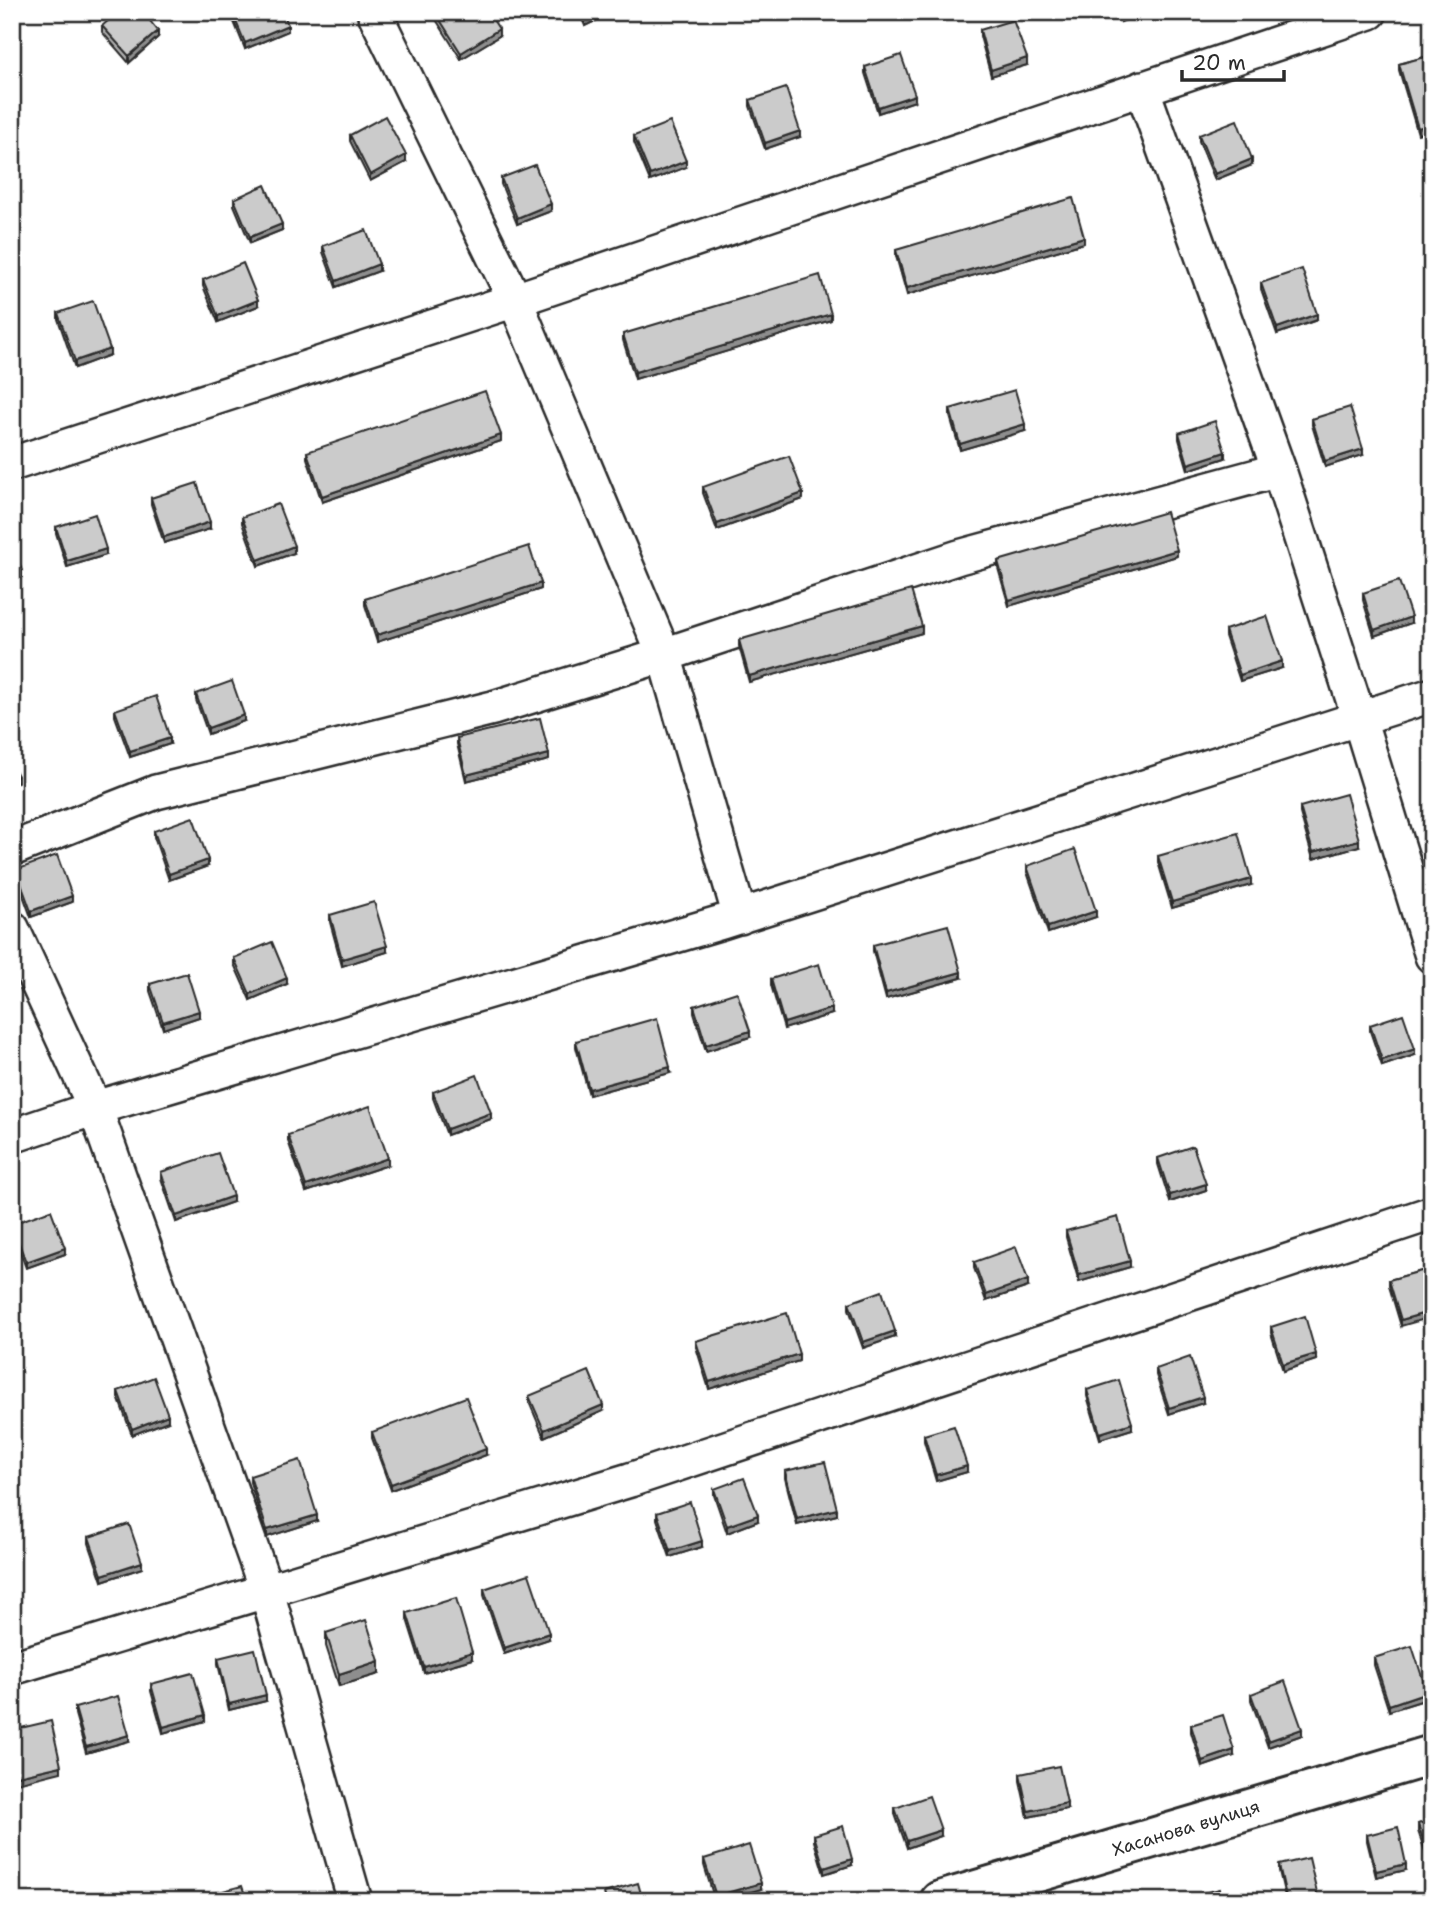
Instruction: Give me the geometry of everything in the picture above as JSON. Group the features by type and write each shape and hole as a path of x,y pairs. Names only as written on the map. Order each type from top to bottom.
{"street":[{"path":"374,12 515,300 664,655 740,917"},
{"path":"12,464 515,300 1370,12"},
{"path":"1142,88 1279,470 1432,956"},
{"path":"12,849 156,792 494,708 664,655 958,557 1279,470"},
{"path":"12,1136 95,1108 740,917 1432,695"},
{"path":"12,928 95,1108 267,1592 355,1901"},
{"path":"12,1668 631,1480 1432,1213"},
{"name":"Хасанова вулиця","path":"940,1901 1432,1755"}],"building":[{"path":"118,12 143,12 158,31 129,56 102,26"},
{"path":"232,12 283,12 288,25 245,43"},
{"path":"435,12 488,12 499,29 461,53"},
{"path":"582,12 601,12 585,20"},
{"path":"1013,20 1027,58 991,70 980,30"},
{"path":"901,55 915,95 878,107 865,67"},
{"path":"1428,56 1432,69 1432,124 1418,128 1399,64"},
{"path":"786,88 800,131 765,143 750,100"},
{"path":"385,116 406,155 370,175 350,135"},
{"path":"1237,120 1252,159 1215,174 1199,135"},
{"path":"670,122 686,161 650,175 634,136"},
{"path":"535,165 551,204 517,218 501,178"},
{"path":"265,185 282,224 250,237 234,199"},
{"path":"1073,198 1084,237 907,288 896,250"},
{"path":"366,230 379,264 336,281 323,246"},
{"path":"243,263 258,300 218,316 203,280"},
{"path":"1302,269 1317,314 1277,328 1261,283"},
{"path":"820,275 831,314 635,372 623,334"},
{"path":"93,301 110,349 75,361 58,313"},
{"path":"1015,390 1025,424 960,444 950,409"},
{"path":"485,391 501,435 322,496 307,452"},
{"path":"1350,407 1363,449 1325,461 1312,419"},
{"path":"1215,421 1225,452 1188,464 1179,433"},
{"path":"789,456 803,493 717,524 703,487"},
{"path":"197,483 210,522 164,537 151,498"},
{"path":"278,504 294,546 258,560 242,517"},
{"path":"1166,512 1177,550 1009,600 998,561"},
{"path":"95,514 106,549 67,561 56,527"},
{"path":"12,543 22,571 12,575"},
{"path":"529,546 541,583 377,635 365,599"},
{"path":"1399,581 1411,617 1374,630 1363,593"},
{"path":"911,590 922,626 749,676 739,640"},
{"path":"1267,616 1282,661 1240,675 1225,630"},
{"path":"232,681 244,715 208,728 196,694"},
{"path":"156,696 170,738 130,751 115,710"},
{"path":"540,718 549,754 466,775 457,738"},
{"path":"12,764 18,776 12,779"},
{"path":"1346,794 1359,840 1313,852 1300,807"},
{"path":"193,817 208,860 169,874 154,831"},
{"path":"1238,833 1251,879 1172,902 1158,856"},
{"path":"1075,849 1096,911 1048,927 1027,866"},
{"path":"57,855 72,896 31,911 16,870"},
{"path":"374,902 387,946 342,959 330,915"},
{"path":"948,925 961,972 886,993 873,945"},
{"path":"272,942 287,978 250,994 234,958"},
{"path":"819,964 832,1008 784,1023 771,979"},
{"path":"187,973 199,1011 163,1022 150,984"},
{"path":"737,992 750,1031 706,1045 694,1006"},
{"path":"1403,1014 1415,1049 1382,1060 1370,1025"},
{"path":"657,1018 670,1067 589,1089 576,1041"},
{"path":"477,1075 491,1113 447,1129 433,1092"},
{"path":"370,1106 388,1158 306,1186 288,1135"},
{"path":"1193,1146 1206,1184 1170,1195 1158,1158"},
{"path":"218,1153 233,1196 176,1216 161,1172"},
{"path":"51,1210 65,1248 26,1262 12,1224"},
{"path":"1118,1217 1130,1261 1079,1275 1066,1231"},
{"path":"1016,1247 1028,1280 986,1295 974,1262"},
{"path":"1425,1270 1432,1292 1432,1311 1401,1320 1389,1280"},
{"path":"882,1291 895,1331 863,1342 849,1303"},
{"path":"787,1313 799,1354 709,1382 696,1341"},
{"path":"1305,1316 1316,1354 1283,1364 1271,1327"},
{"path":"1190,1357 1203,1397 1169,1408 1156,1369"},
{"path":"589,1371 603,1405 544,1430 529,1396"},
{"path":"154,1377 168,1415 132,1429 118,1391"},
{"path":"1119,1380 1132,1423 1100,1433 1087,1390"},
{"path":"466,1397 486,1449 391,1484 372,1432"},
{"path":"954,1426 967,1466 936,1475 924,1435"},
{"path":"300,1460 317,1515 267,1530 250,1476"},
{"path":"825,1462 837,1509 797,1519 785,1471"},
{"path":"744,1478 758,1515 727,1526 714,1489"},
{"path":"690,1502 702,1541 670,1551 657,1513"},
{"path":"129,1524 142,1562 102,1575 89,1537"},
{"path":"529,1574 549,1633 504,1648 484,1589"},
{"path":"456,1598 472,1652 424,1667 407,1613"},
{"path":"366,1620 379,1661 339,1674 326,1633"},
{"path":"1412,1646 1427,1692 1389,1705 1374,1658"},
{"path":"255,1649 266,1695 229,1704 218,1658"},
{"path":"193,1673 205,1715 163,1727 151,1684"},
{"path":"1285,1681 1302,1729 1268,1741 1251,1694"},
{"path":"118,1696 129,1735 86,1747 75,1708"},
{"path":"1223,1715 1234,1750 1202,1761 1191,1725"},
{"path":"51,1721 61,1766 13,1777 12,1730"},
{"path":"1059,1766 1067,1803 1028,1811 1020,1774"},
{"path":"929,1796 941,1830 907,1841 895,1808"},
{"path":"1432,1820 1432,1856 1429,1857 1418,1824"},
{"path":"843,1826 852,1859 824,1868 814,1835"},
{"path":"1398,1827 1406,1864 1376,1871 1367,1835"},
{"path":"749,1845 761,1883 716,1896 704,1859"},
{"path":"1309,1858 1319,1901 1287,1901 1279,1865"},
{"path":"638,1883 643,1901 606,1901 604,1893"},
{"path":"242,1886 247,1901 205,1901 204,1896"},
{"path":"1220,1889 1223,1901 1183,1901 1182,1898"}]}
